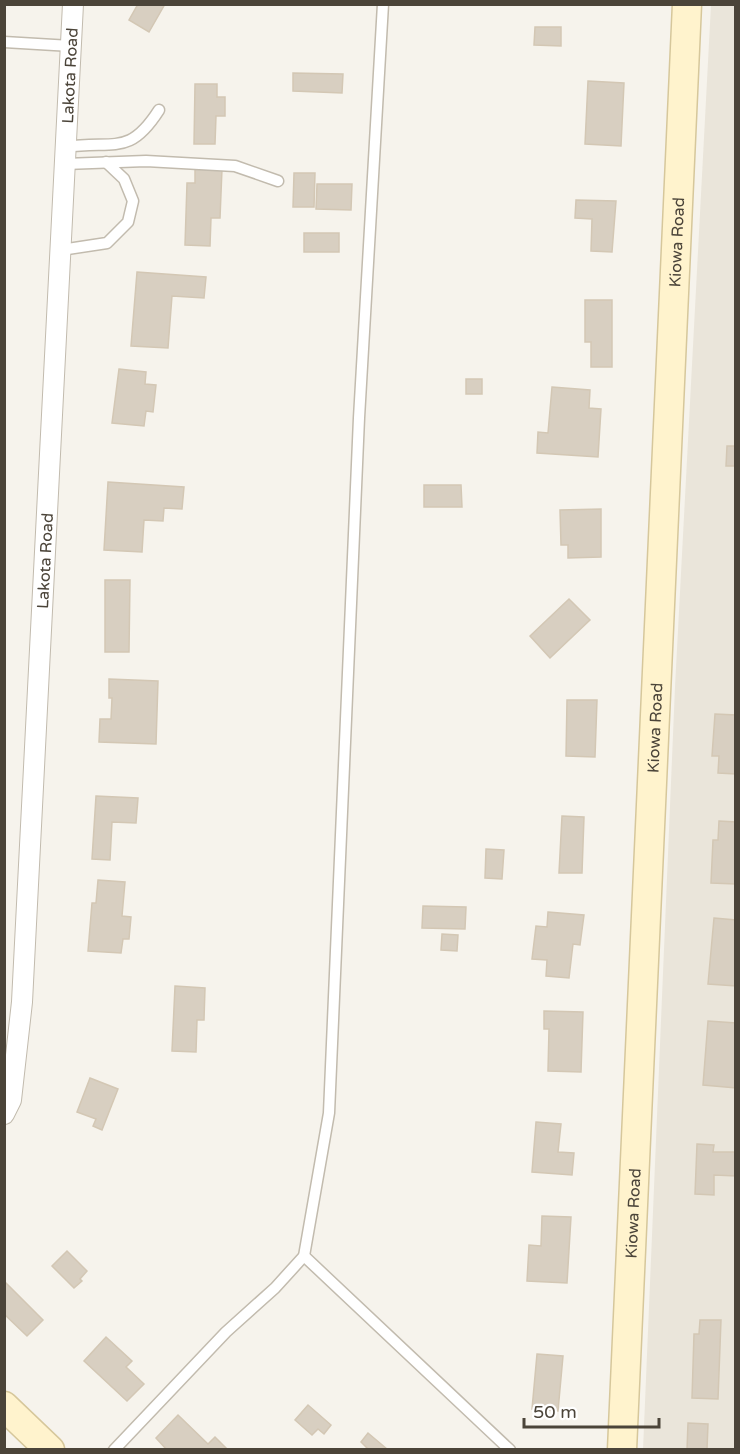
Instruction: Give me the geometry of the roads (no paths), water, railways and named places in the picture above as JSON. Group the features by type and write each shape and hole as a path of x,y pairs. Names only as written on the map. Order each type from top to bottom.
{"street":[{"name":"Lakota Road","path":"4,1114 11,1100 22,1002 73,4"},
{"name":"Kiowa Road","path":"622,1449 687,4"},
{"path":"4,1407 50,1449"}],"lane":[{"path":"114,1449 226,1332 275,1288 304,1256 329,1113 358,430 383,4"},
{"path":"4,42 71,46"},
{"path":"66,155 85,144 119,144 134,139 147,128 159,110"},
{"path":"66,155 106,162 146,161 234,166 278,182"},
{"path":"61,250 107,243 128,222 134,201 123,179 106,162"},
{"path":"304,1256 510,1449"}]}
